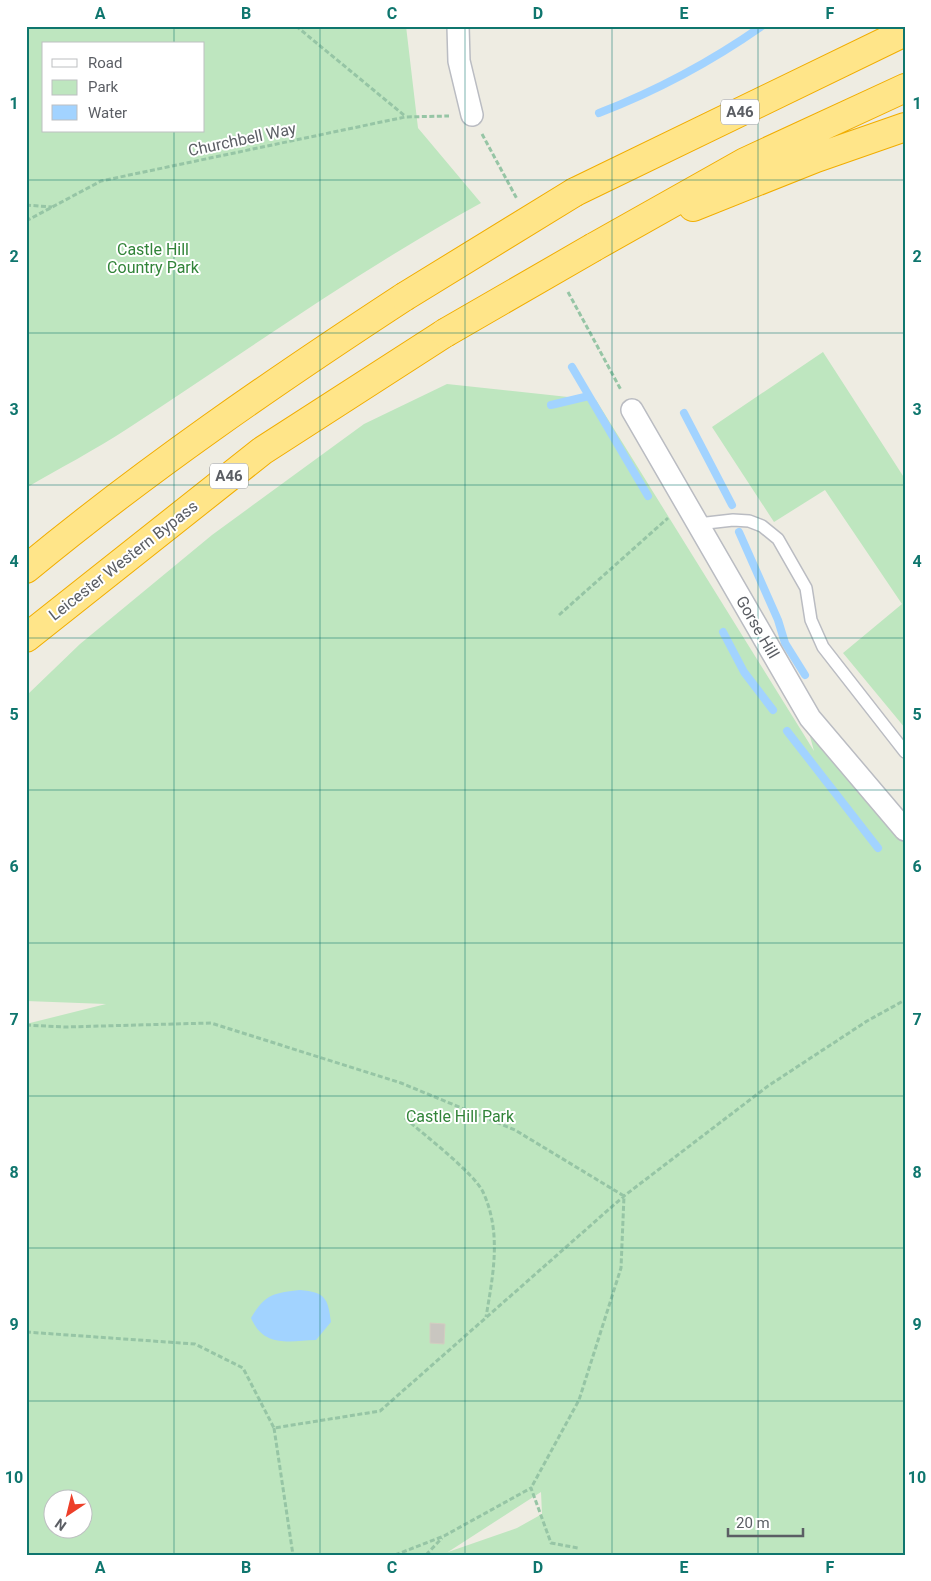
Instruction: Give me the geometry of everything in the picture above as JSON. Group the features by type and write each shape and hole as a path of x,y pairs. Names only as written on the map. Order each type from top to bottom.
{"highway":[{"name":"A46","path":"26,569 60,541 273,383 404,297 575,192 905,32"},
{"name":"A46","path":"594,247 745,162 905,88"},
{"name":"A46","path":"594,247 816,158 905,127"},
{"name":"Leicester Western Bypass","path":"26,638 262,451 445,333 594,247"}],"street":[{"path":"458,26 458,61 472,116"},
{"name":"Gorse Hill","path":"632,410 810,718 905,830"}],"lane":[{"path":"698,524 733,520 749,521 762,526 778,539 806,588 811,620 823,647 905,752"}],"path":[{"path":"296,26 405,117"},
{"name":"Churchbell Way","path":"26,221 101,182 405,117 472,116"},
{"path":"26,205 52,207"},
{"path":"559,616 686,503"},
{"path":"274,1428 380,1411 624,1196 768,1086 868,1021 905,1000"},
{"path":"26,1025 65,1027 211,1022 401,1083 515,1130 624,1196"},
{"path":"405,1118 470,1176 482,1191 492,1222 496,1254 486,1318"},
{"path":"395,1555 444,1536 530,1488 579,1400 621,1268 624,1196"},
{"path":"26,1332 195,1344 243,1368 274,1428 293,1555"},
{"path":"530,1488 551,1543 578,1548"},
{"path":"426,1555 444,1536"}],"green space":[{"name":"Castle Hill Country Park","path":"26,26 406,26 418,128 481,203 346,284 90,452 26,488"},
{"path":"823,352 905,479 905,728 843,653 902,604 825,490 774,522 712,427"},
{"name":"Castle Hill Park","path":"447,384 596,400 814,751 806,722 905,839 905,1555 26,1555 26,1024 106,1004 26,1001 26,696 80,644 212,535 364,424","holes":["541,1492 542,1514 517,1528 448,1552"]}],"water":[{"path":"300,1290 315,1292 320,1295 324,1298 328,1307 331,1322 316,1340 278,1341 263,1334 256,1328 251,1318 266,1299 283,1292"}],"building":[{"path":"430,1323 445,1324 444,1344 430,1343"}],"waterway":[{"path":"599,113 683,74 762,26"},
{"path":"572,367 648,496"},
{"path":"551,405 589,396"},
{"path":"684,413 732,505"},
{"path":"739,532 778,620 785,643 805,675"},
{"path":"723,632 744,672 773,710"},
{"path":"787,731 878,848"}]}
